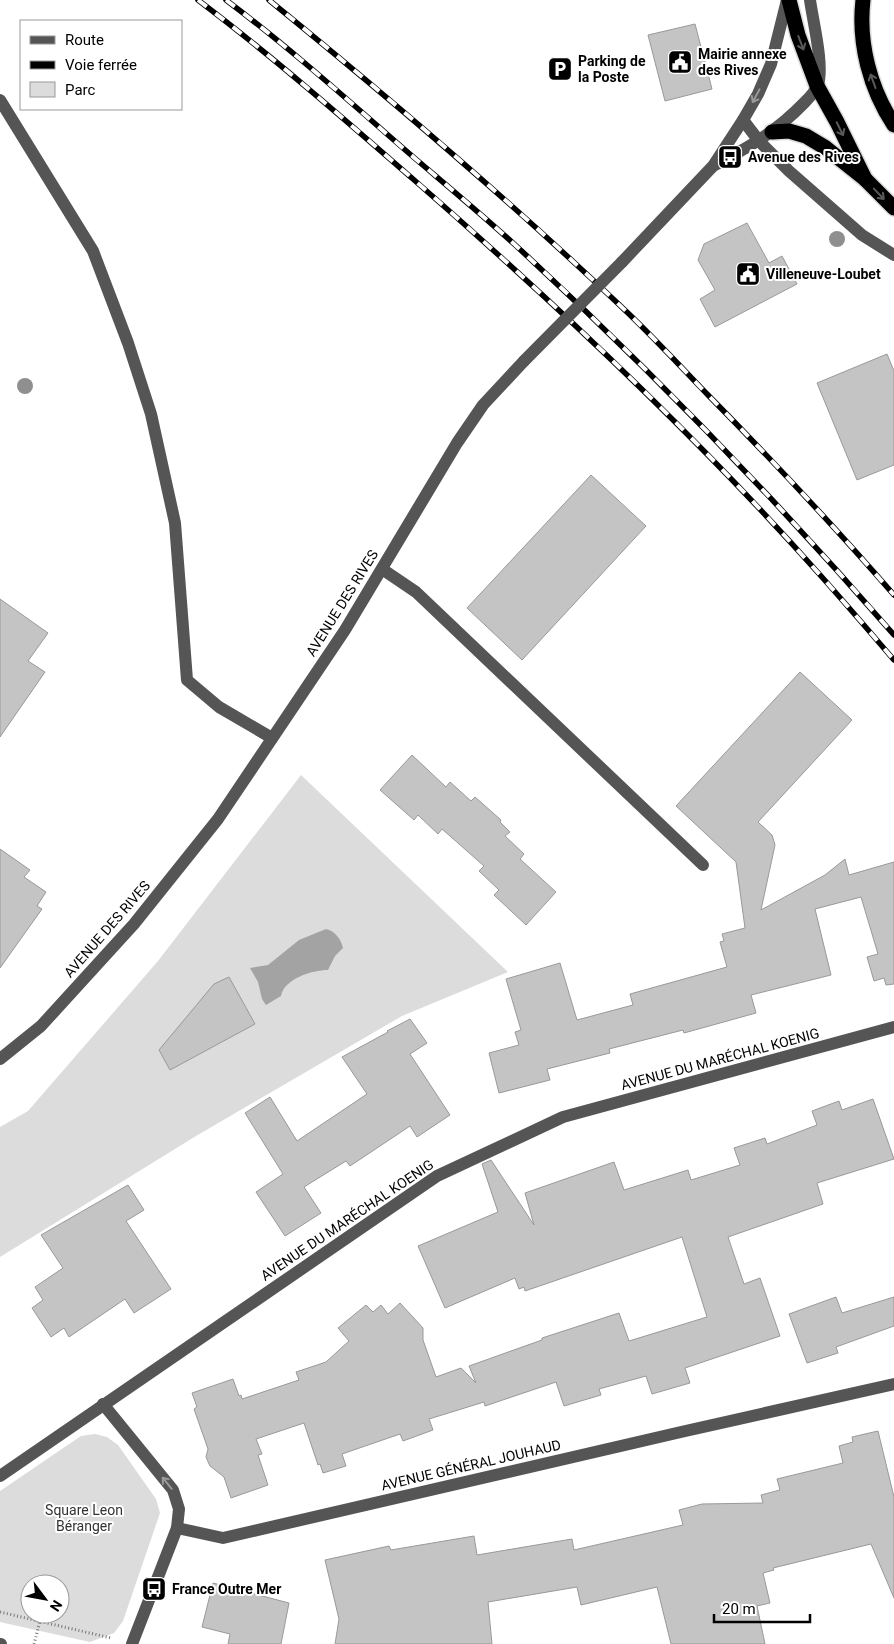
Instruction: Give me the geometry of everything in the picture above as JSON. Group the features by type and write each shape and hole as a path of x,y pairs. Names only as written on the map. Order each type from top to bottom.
{"highway":[{"path":"788,0 798,35 817,86 864,179"},
{"path":"863,0 862,44 872,79 886,114 894,125"},
{"path":"772,132 789,131 806,136 826,148 864,179 894,208"}],"street":[{"name":"AVENUE DES RIVES","path":"0,1059 41,1026 134,924 218,819 345,630 457,443 483,405 713,166 758,94 771,64 788,0"},
{"path":"810,0 818,56 819,72 817,86"},
{"name":"AVENUE DES RIVES","path":"713,166 772,132 794,114 817,86"},
{"path":"0,100 93,251 128,343 151,414 175,522 187,680 219,707 272,738"},
{"path":"743,120 759,141 789,171 862,235 894,255"},
{"path":"382,569 416,592 703,865"},
{"name":"AVENUE DU MARÉCHAL KOENIG","path":"0,1476 437,1176 563,1117 894,1027"},
{"name":"AVENUE GÉNÉRAL JOUHAUD","path":"177,1528 222,1538 894,1384"},
{"path":"103,1404 173,1490 179,1509 177,1528 132,1644"}],"path":[{"path":"0,1612 20,1616"},
{"path":"34,1644 39,1624"},
{"path":"52,1624 132,1644"}],"green space":[{"path":"301,775 508,972 402,1016 196,1136 0,1257 0,1127 28,1111 158,961"},
{"name":"Square Leon Béranger","path":"95,1434 107,1437 118,1445 156,1499 160,1513 123,1621 114,1633 90,1642 0,1622 0,1491 81,1436"}],"shaded area":[{"path":"326,929 337,936 343,948 335,956 328,970 307,974 293,980 283,990 281,996 266,1005 262,999 258,982 250,968 268,965 299,940"}],"building":[{"name":"Mairie annexe des Rives","path":"695,24 712,89 665,101 648,35"},
{"name":"Villeneuve-Loubet","path":"747,223 769,263 782,256 797,284 715,327 700,299 715,290 698,260 704,244"},
{"path":"887,354 894,371 894,465 857,480 817,383"},
{"path":"591,475 646,526 522,660 467,608"},
{"path":"0,599 48,633 28,661 45,672 0,737"},
{"path":"800,672 852,720 758,822 772,835 775,845 761,910 825,875 845,859 849,875 894,862 894,984 886,985 884,978 874,981 867,957 878,954 861,897 815,909 831,975 751,995 756,1013 684,1033 683,1030 609,1049 610,1053 547,1069 550,1080 499,1093 489,1053 519,1045 515,1032 521,1030 506,979 560,963 577,1020 633,1005 630,994 727,967 720,942 724,941 722,934 745,928 736,862 676,806"},
{"path":"412,755 446,787 450,782 471,801 475,797 501,820 500,822 510,832 505,836 524,854 520,859 556,892 526,925 494,895 499,890 479,871 484,866 442,829 438,834 418,815 414,820 380,790"},
{"path":"0,849 30,870 24,877 46,892 37,906 42,909 0,968"},
{"path":"229,977 255,1024 170,1070 159,1050 214,984"},
{"path":"410,1019 427,1043 410,1054 450,1115 417,1137 410,1126 350,1166 346,1161 304,1187 321,1213 285,1236 256,1192 283,1174 245,1113 270,1097 297,1141 367,1094 342,1057"},
{"path":"873,1099 894,1159 817,1183 823,1204 728,1237 744,1284 760,1278 780,1336 685,1368 690,1383 652,1394 646,1376 599,1389 601,1395 564,1406 556,1382 485,1406 484,1402 429,1419 433,1430 403,1441 400,1434 342,1454 346,1466 323,1473 320,1464 318,1465 304,1423 256,1439 262,1454 258,1455 268,1485 231,1498 224,1477 210,1466 206,1457 208,1449 194,1409 197,1407 192,1393 233,1379 239,1396 241,1395 242,1399 299,1380 296,1372 326,1362 349,1341 338,1328 366,1305 373,1312 381,1305 388,1314 400,1303 423,1328 423,1340 436,1377 461,1368 476,1383 469,1366 542,1340 542,1338 619,1313 629,1341 707,1317 682,1237 525,1291 524,1287 519,1289 515,1278 445,1308 418,1246 498,1212 482,1164 491,1160 534,1225 525,1193 614,1162 624,1190 688,1170 691,1180 740,1165 734,1148 765,1138 767,1144 817,1125 812,1111 839,1101 842,1110"},
{"path":"128,1185 144,1210 126,1221 171,1289 134,1313 125,1299 69,1337 64,1328 51,1337 32,1308 43,1300 35,1287 63,1268 41,1235"},
{"path":"836,1297 842,1313 894,1297 894,1326 836,1347 838,1353 807,1363 789,1314"},
{"path":"878,1431 894,1497 894,1598 871,1544 773,1568 774,1570 763,1573 770,1603 757,1606 765,1644 671,1644 657,1587 581,1605 577,1587 488,1602 492,1644 335,1644 339,1619 325,1560 389,1546 391,1550 474,1536 477,1555 572,1539 574,1550 683,1525 679,1510 702,1504 763,1503 761,1495 780,1490 777,1479 843,1463 839,1446 853,1442 852,1437"},
{"path":"213,1583 289,1603 281,1644 228,1644 230,1634 202,1627"}],"railway":[{"path":"198,0 280,65 360,133 572,322 724,472 821,576 894,660"},
{"path":"226,0 320,76 488,221 563,289 709,433 803,533 894,635"},
{"path":"269,0 452,154 586,273 659,344 779,469 894,595"}],"place":[{"name":"Mairie annexe des Rives","path":"680,62"},
{"name":"Parking de la Poste","path":"560,69"},
{"name":"Avenue des Rives","path":"730,157"},
{"name":"Villeneuve-Loubet","path":"748,274"},
{"name":"France Outre Mer","path":"154,1589"}]}
